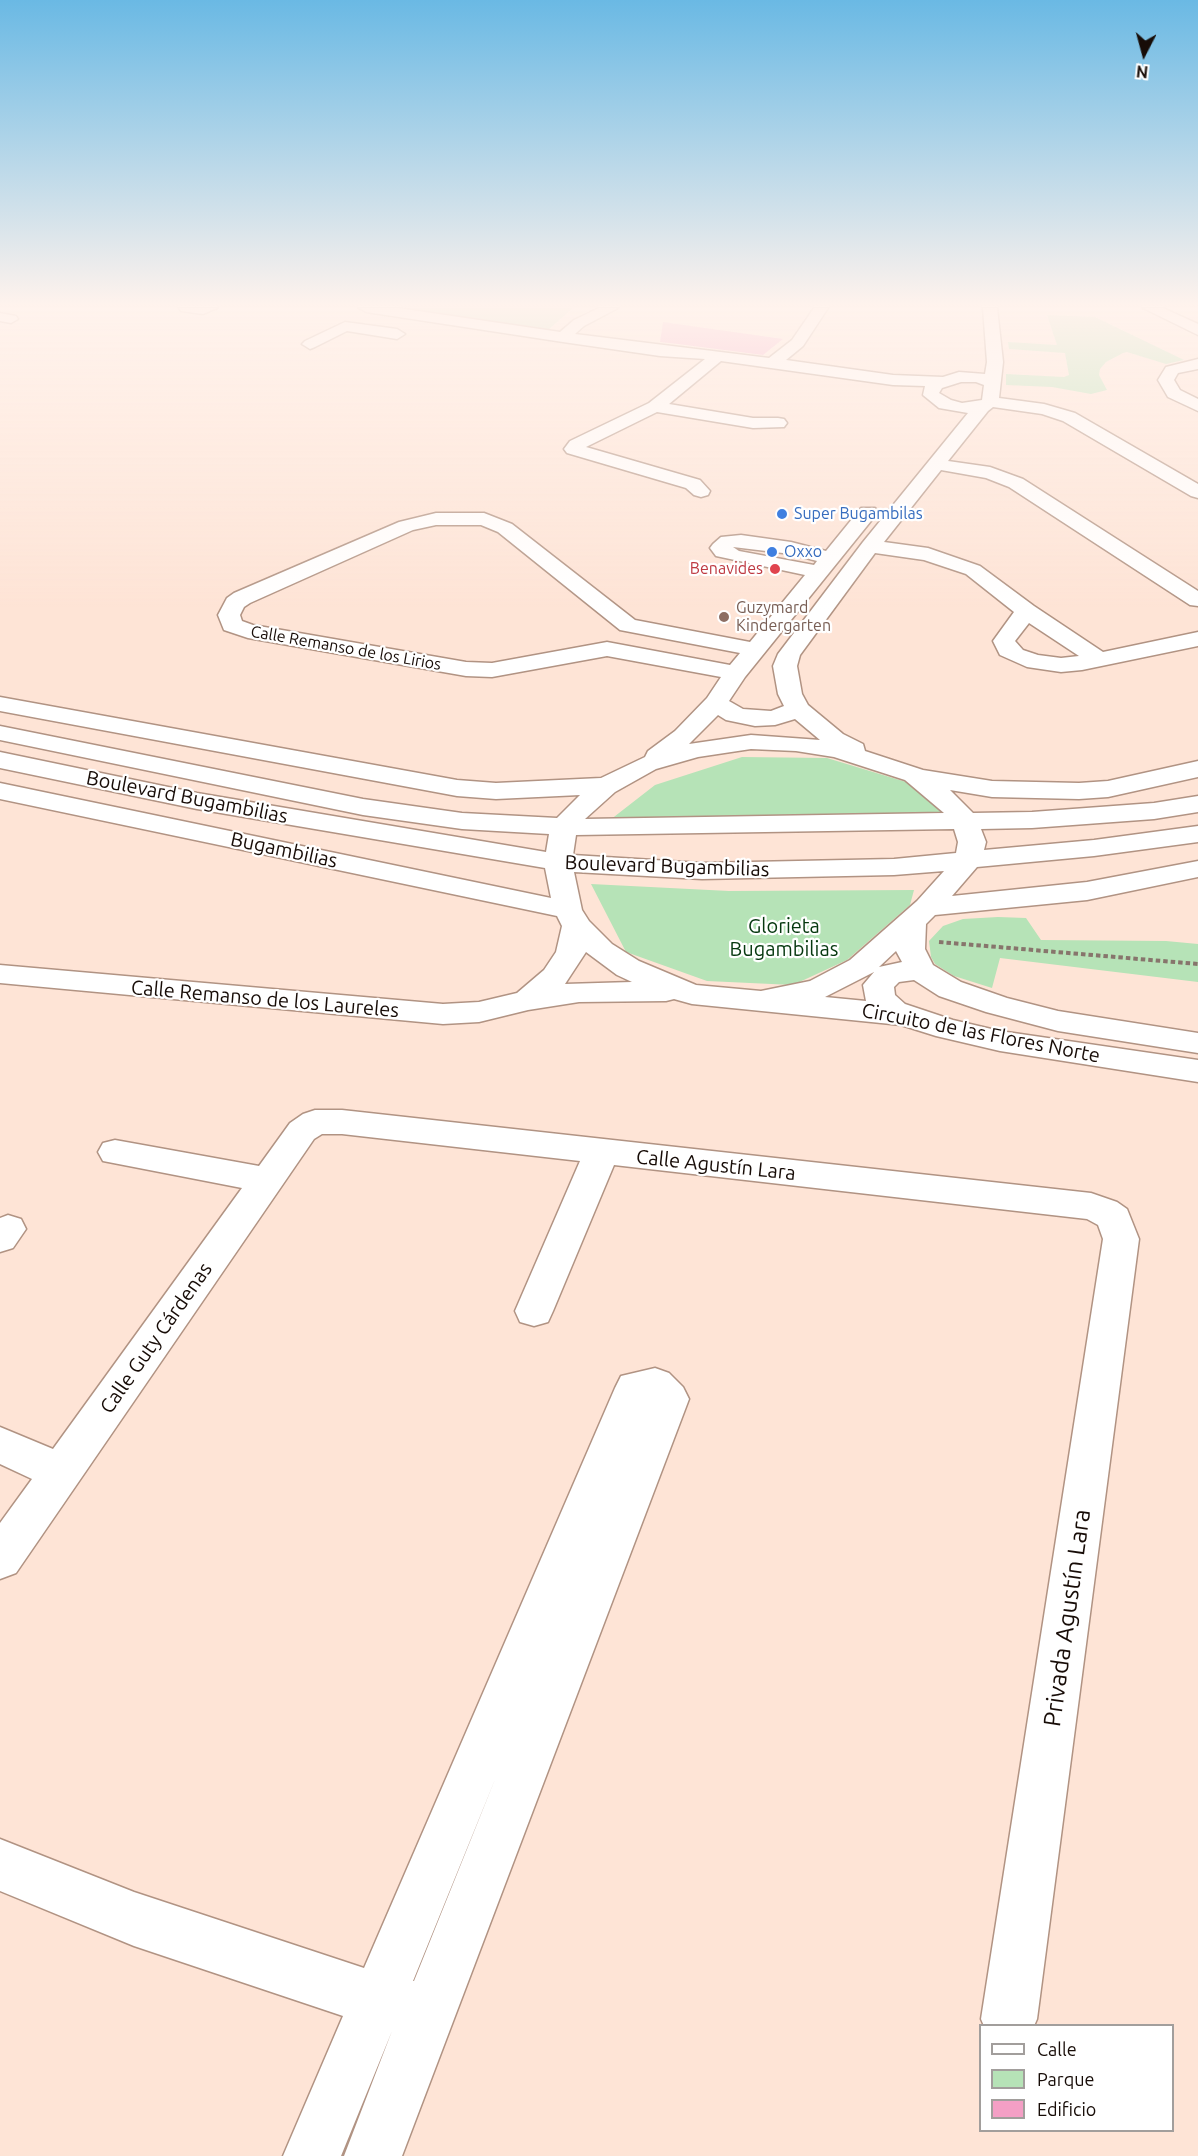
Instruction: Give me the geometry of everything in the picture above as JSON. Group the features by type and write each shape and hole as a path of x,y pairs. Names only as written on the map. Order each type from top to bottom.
{"street":[{"path":"652,409 576,445 573,449 693,484 701,491"},
{"path":"665,409 753,423 778,423"},
{"path":"882,495 736,673 716,703 684,736 646,764 606,786 579,809 564,828 558,862 573,918 601,950 628,968 655,981 692,994 764,1000 819,989 861,967 916,922 969,860 972,842 965,820 943,797 902,771 834,739 798,709 790,694 785,666 789,654 870,546 982,409"},
{"path":"1039,409 1068,417 1198,492"},
{"path":"935,464 990,473 1016,483 1198,600"},
{"name":"Calle Remanso de los Lirios","path":"736,673 607,649 492,670 466,669 248,631 232,625 229,615 235,603 242,598 406,526 422,521 484,519 505,528 628,625 757,650"},
{"path":"870,546 914,551 973,570 1026,611 1098,659"},
{"path":"1026,611 1004,641 1008,650 1015,655 1035,662 1061,664 1098,659 1198,639"},
{"path":"607,649 628,625"},
{"path":"716,703 735,715 755,719 784,716 798,709"},
{"path":"0,704 457,788 496,790 606,786"},
{"name":"Boulevard Bugambilias","path":"0,734 363,807 462,821 564,828 1032,820 1109,816 1198,804"},
{"path":"646,764 696,750 751,742 796,744 838,750 902,771 992,789 1049,792 1108,789 1198,769"},
{"name":"Boulevard Bugambilias","path":"0,760 197,801 558,862 702,871 894,867 1094,848 1198,834"},
{"name":"Bugambilias","path":"0,791 573,918"},
{"path":"916,922 1198,869"},
{"name":"Calle Remanso de los Laureles","path":"528,1000 555,977 564,965 571,952 573,918"},
{"path":"904,1015 894,1011 880,999 878,985 889,974 899,971 921,971 910,949 916,922"},
{"name":"Circuito de las Flores Norte","path":"921,971 950,989 1038,1015 1198,1042"},
{"name":"Calle Remanso de los Laureles","path":"0,974 443,1014 480,1012 528,1000 605,991 692,994"},
{"name":"Circuito de las Flores Norte","path":"764,1000 904,1015 947,1029 1000,1041 1198,1071"},
{"name":"Calle Agustín Lara","path":"315,1122 342,1122 600,1153 1092,1206 1114,1218"},
{"name":"Calle Guty Cárdenas","path":"0,1559 302,1131 315,1122"},
{"path":"115,1152 267,1180"},
{"path":"534,1311 600,1153"},
{"name":"Privada Agustín Lara","path":"1009,2019 1121,1239 1120,1228 1114,1218"},
{"path":"0,1445 62,1472"},
{"path":"312,2156 377,2000 595,1535 429,2012 373,2156"},
{"path":"0,1865 134,1919 377,2000 429,2012"}],"path":[{"path":"916,922 1198,964"}],"green space":[{"path":"742,757 827,758 916,785 949,815 610,820 655,785"},
{"name":"Glorieta Bugambilias","path":"591,884 729,891 914,890 910,905 847,960 793,985 707,981 626,952"},
{"path":"1026,918 1041,940 1166,941 1198,944 1198,982 1000,958 992,988 954,976 935,964 931,957 929,941 943,926 963,919"}],"place":[{"name":"Super Bugambilas","path":"782,514"},
{"name":"Oxxo","path":"772,552"},
{"name":"Benavides","path":"775,569"},
{"name":"Guzymard Kindergarten","path":"724,617"}]}
